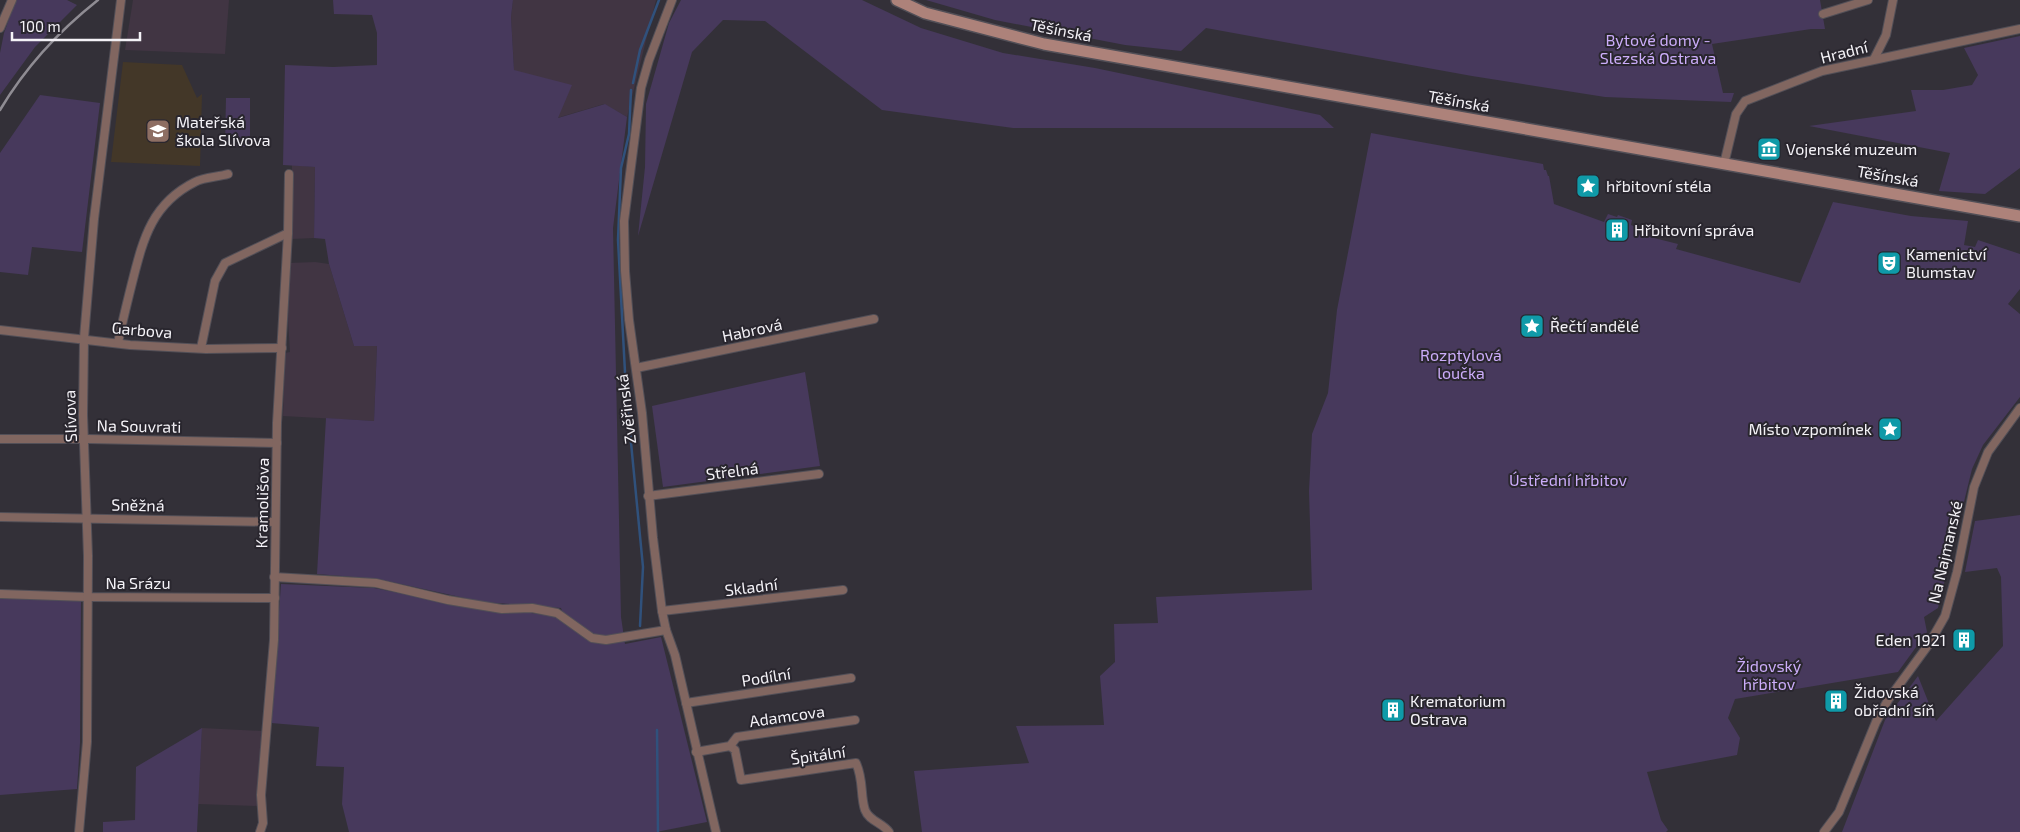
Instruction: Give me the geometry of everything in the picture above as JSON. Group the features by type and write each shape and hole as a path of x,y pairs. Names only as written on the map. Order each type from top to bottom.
{"main road":[{"name":"Těšínská","path":"897,0 925,13 1044,44 2020,216"}],"street":[{"path":"0,28 12,0"},
{"name":"Slívova","path":"79,832 87,742 87,518 83,407 84,338 94,219 121,0"},
{"name":"Zvěřinská","path":"672,0 649,60 641,88 624,221 626,281 642,413 648,496 662,611 666,630 675,655 716,832"},
{"path":"1824,14 1868,0"},
{"path":"1874,59 1886,35 1893,0"},
{"name":"Hradní","path":"1724,164 1736,114 1745,101 1822,71 2020,29"},
{"path":"118,343 143,241 151,223 165,205 181,190 197,181 228,174"},
{"name":"Kramolišova","path":"260,832 263,823 261,795 274,640 277,443 288,233 289,174"},
{"path":"201,348 215,281 225,263 288,233"},
{"name":"Habrová","path":"636,368 874,319"},
{"name":"Garbova","path":"0,330 118,343 201,348 282,348"},
{"name":"Na Najmanské","path":"1824,832 1839,812 1876,722 1888,700 1929,644 1945,616 1957,572 1974,487 1988,452 2020,408"},
{"name":"Na Souvrati","path":"0,439 277,443"},
{"name":"Střelná","path":"648,496 819,474"},
{"name":"Sněžná","path":"0,517 275,522"},
{"path":"274,578 376,583 448,600 493,608 532,608 557,613 592,638 606,640 666,630"},
{"name":"Skladní","path":"662,611 843,590"},
{"name":"Na Srázu","path":"1,594 275,598"},
{"name":"Podílní","path":"686,703 851,678"},
{"name":"Adamcova","path":"696,752 730,746 737,737 855,720"},
{"name":"Špitální","path":"730,746 735,750 741,780 856,763 861,775 866,811 872,819 886,827 889,832"}],"shaded area":[{"path":"133,0 229,0 225,54 125,50"},
{"path":"513,0 656,0 627,117 604,104 557,118 514,70 511,17"},
{"name":"Mateřská škola Slívova","path":"123,62 182,65 197,98 202,94 200,166 111,162"},
{"path":"292,165 315,167 314,238 292,239"},
{"path":"315,262 329,264 354,346 377,346 374,421 283,416 285,353 290,352 288,320 289,263"},
{"path":"202,728 262,731 259,806 198,804"}],"green space":[{"path":"16,0 67,0 77,5 35,47 0,95 0,53 4,33"},
{"path":"333,0 513,0 511,17 514,70 572,85 558,118 605,104 627,117 613,228 621,617 625,644 661,637 707,822 656,832 349,832 342,804 344,767 316,766 319,727 271,723 281,584 374,588 501,613 531,613 558,617 567,626 561,608 483,602 378,579 317,574 326,418 374,421 377,346 354,346 329,264 325,239 314,238 315,167 283,165 285,65 333,67 377,65 377,33 372,15 334,14"},
{"path":"681,0 862,0 921,28 1003,53 1095,68 1320,115 1334,128 1013,128 882,110 765,21 723,20 692,52 638,236 645,167 646,104 669,23"},
{"name":"Bytové domy - Slezská Ostrava","path":"926,0 1820,0 1825,29 1811,29 1712,44 1723,93 1734,93 1731,102 1605,97 1472,76 1206,28 1181,51 1125,45 995,20"},
{"path":"2020,36 2020,168 1985,194 1939,191 1950,153 1809,126 1916,111 1911,90 1943,90 1972,85 1978,75 1964,48"},
{"path":"40,95 100,103 82,252 32,247 28,275 0,272 0,153"},
{"path":"226,98 250,98 250,147 225,146"},
{"name":"Ústřední hřbitov","path":"1371,133 1543,164 1544,170 1546,170 1549,176 1554,204 1604,222 1608,214 1617,217 1618,215 1632,220 1631,225 1636,227 1634,233 1678,244 1676,249 1800,283 1833,202 1911,216 1968,221 1964,245 1975,247 1978,240 2020,254 2020,289 2008,304 2020,314 2020,397 1983,445 1972,469 1938,608 1924,617 1927,632 1898,672 1735,699 1728,718 1740,738 1737,755 1647,772 1661,820 1668,830 1666,832 922,832 914,771 1029,763 1016,726 1104,725 1100,676 1115,662 1114,624 1158,623 1156,597 1312,590 1309,491 1312,434 1328,393 1337,310"},
{"path":"805,372 820,466 663,487 652,406"},
{"path":"2020,515 2020,832 1842,832 1885,720 1918,676 1936,721 2003,646 2001,577 1997,568 1965,572 1975,521"},
{"path":"0,598 81,600 80,743 77,789 0,795"},
{"path":"202,728 197,832 103,832 103,822 135,820 136,767"}],"waterway":[{"path":"633,83 640,50 659,0"},
{"path":"631,90 629,134 621,168 618,240 626,391 643,567 640,626"},
{"path":"657,730 658,832"}],"railway":[{"path":"0,110 44,50 98,0"}],"place":[{"name":"Mateřská škola Slívova","path":"158,131"},
{"name":"Vojenské muzeum","path":"1769,149"},
{"name":"hřbitovní stéla","path":"1588,186"},
{"name":"Hřbitovní správa","path":"1617,230"},
{"name":"Kamenictví Blumstav","path":"1889,263"},
{"name":"Řečtí andělé","path":"1532,326"},
{"name":"Místo vzpomínek","path":"1890,429"},
{"name":"Eden 1921","path":"1964,640"},
{"name":"Židovská obřadní síň","path":"1836,701"},
{"name":"Krematorium Ostrava","path":"1393,710"}],"park label":[{"name":"Rozptylová loučka","path":"1461,364"},
{"name":"Židovský hřbitov","path":"1769,675"}]}
